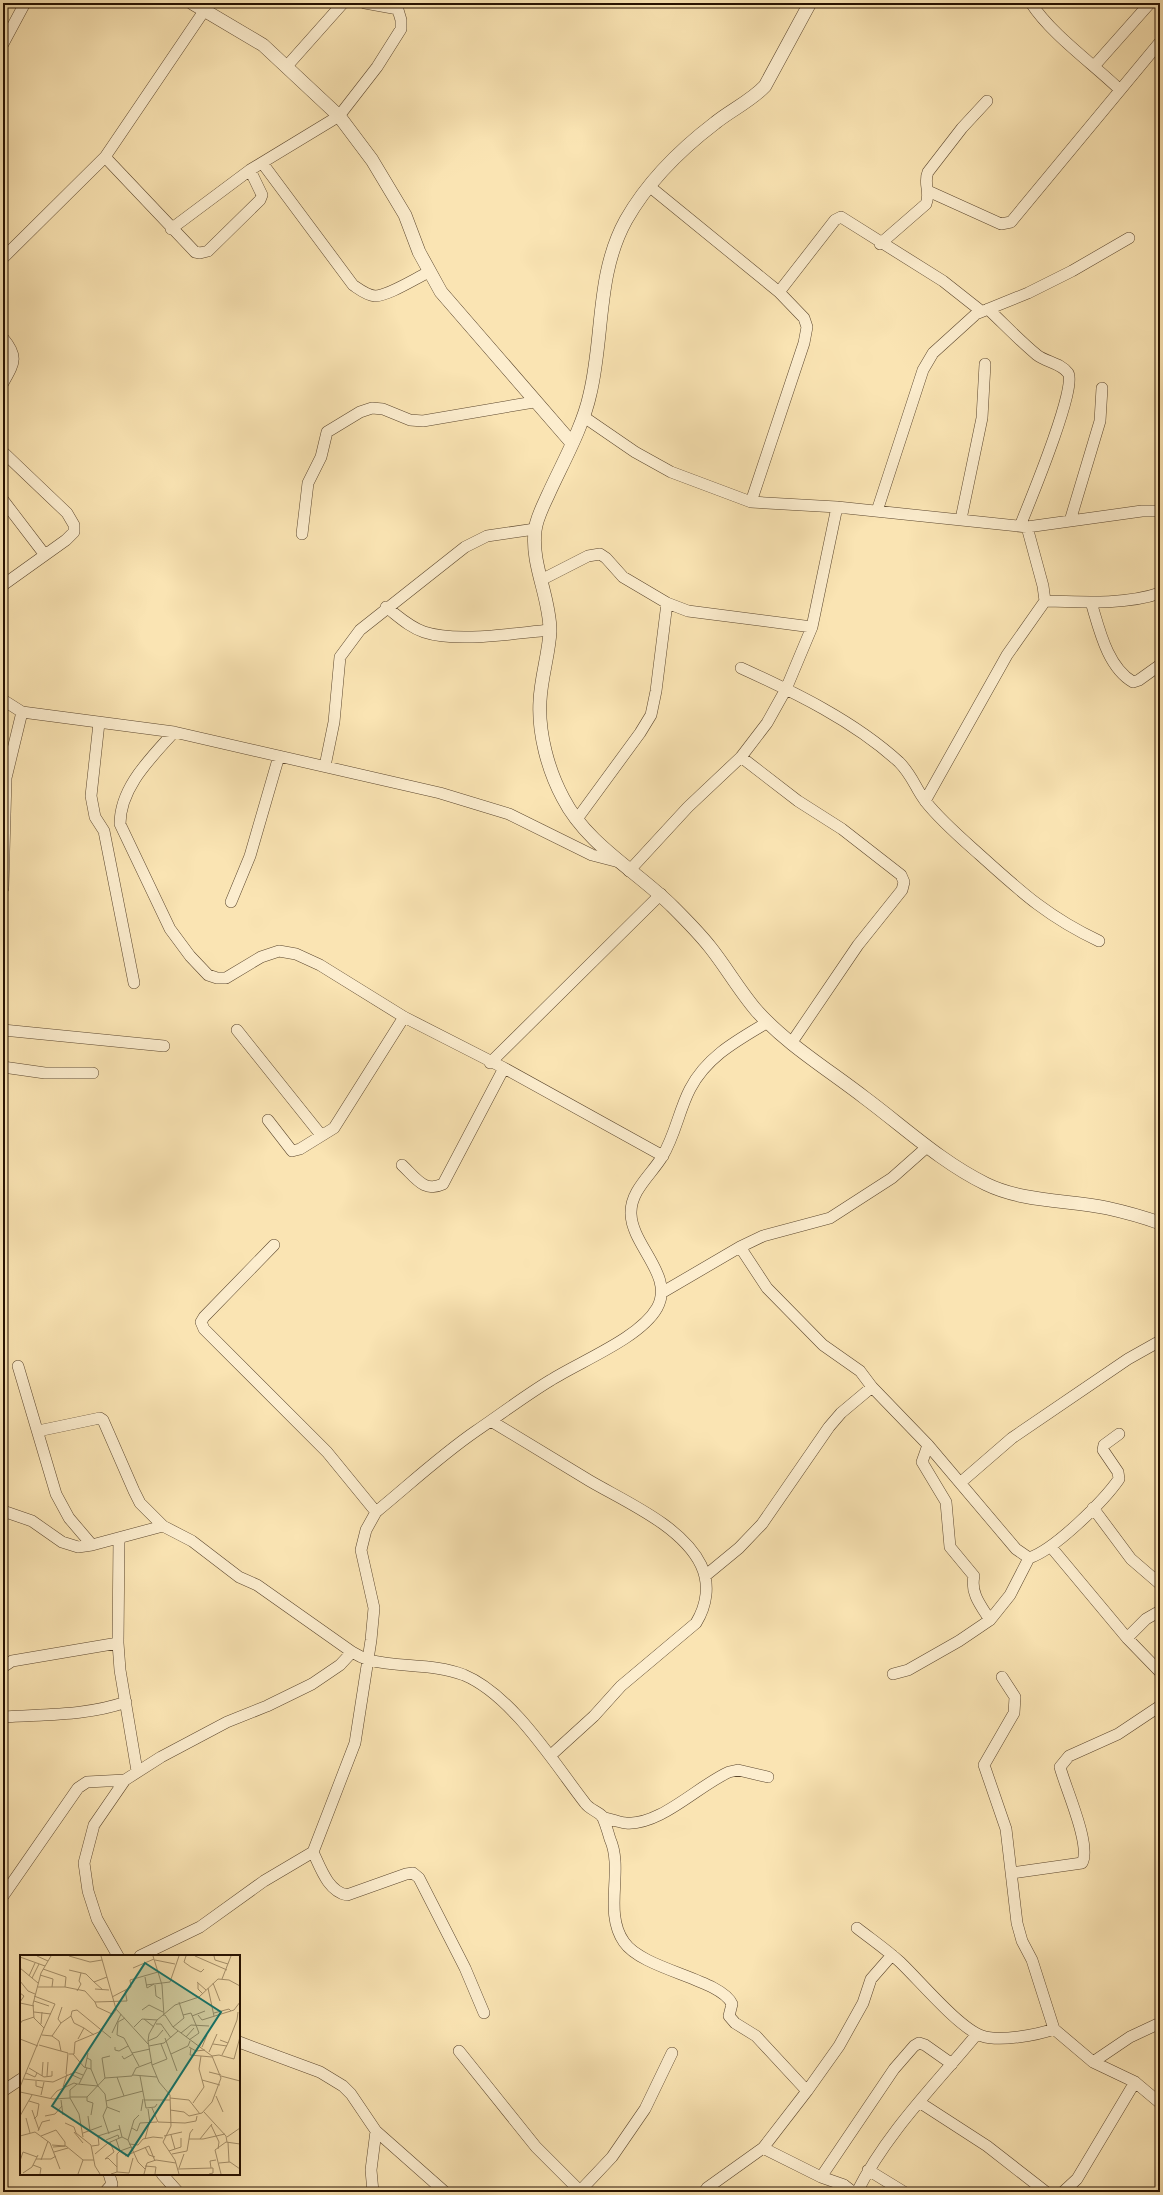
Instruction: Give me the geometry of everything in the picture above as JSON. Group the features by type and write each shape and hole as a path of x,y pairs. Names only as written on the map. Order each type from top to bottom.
{"street":[{"path":"3,44 25,3"},
{"path":"192,3 263,45 339,116 372,160 405,215 429,272 457,313 534,402 571,442"},
{"path":"287,66 343,3"},
{"path":"172,229 250,170 263,164 339,116 377,67 401,29 401,20 397,6 365,3"},
{"path":"810,3 765,86 758,93 714,124 690,144 649,186 627,218 613,246 600,307 591,394 584,417 571,442 535,529 535,556 550,630 540,700 542,735 552,772 564,800 577,819 629,871 661,894 708,944 741,990 768,1022 927,1147 986,1184 1012,1194 1108,1208 1160,1223"},
{"path":"1031,3 1036,11 1059,34 1119,89"},
{"path":"1094,65 1150,3"},
{"path":"3,258 105,157 204,11"},
{"path":"928,190 1001,224 1011,222 1119,89 1160,42"},
{"path":"880,244 926,204 928,190 926,177 928,172 962,128 987,101"},
{"path":"105,157 172,229 195,252 200,253 208,251 260,200 262,195 250,170"},
{"path":"263,164 353,285 366,294 376,296 388,292 429,272"},
{"path":"649,186 779,292 804,318 807,327 804,343 751,502"},
{"path":"779,292 835,220 841,217 880,244 943,281 984,310 1038,356 1063,369 1069,374 1070,380 1066,402 1024,526 1045,601"},
{"path":"877,511 923,370 934,353 969,319 984,310 1028,293 1072,271 1129,238"},
{"path":"3,338 13,350 15,359 3,383"},
{"path":"961,519 982,418 985,364"},
{"path":"1070,521 1100,421 1102,388"},
{"path":"302,534 308,483 321,457 327,432 333,426 360,412 372,408 383,409 410,420 423,421 534,402"},
{"path":"584,417 635,452 671,472 751,502 838,507 1024,526 1142,511 1160,511"},
{"path":"3,452 67,513 74,525 74,532 3,585"},
{"path":"3,500 45,555"},
{"path":"629,871 688,807 741,757 767,723 786,688 812,627 838,507"},
{"path":"325,766 334,722 340,657 360,630 386,607 465,547 487,536 535,529"},
{"path":"541,580 588,556 600,554 606,558 623,577 667,603 688,611 812,627"},
{"path":"1045,601 1090,602 1140,598 1160,593"},
{"path":"925,801 1007,655 1045,601"},
{"path":"1090,602 1105,645 1117,666 1127,678 1133,682 1139,680 1160,665"},
{"path":"577,819 640,733 651,715 656,691 667,603"},
{"path":"386,607 405,623 424,632 445,637 550,630"},
{"path":"741,668 786,688 856,730 898,761 914,778 925,801 956,834 1024,895 1070,927 1099,940"},
{"path":"3,700 22,712 174,732 440,793 509,814 592,855 619,862"},
{"path":"3,888 4,778 22,712"},
{"path":"99,723 91,796 95,817 104,831 134,983"},
{"path":"174,732 149,761 128,789 120,812 120,824 170,929 190,956 208,975 217,978 226,978 267,955 279,951 296,954 320,965 404,1018 504,1068 663,1156"},
{"path":"231,902 250,856 279,756"},
{"path":"741,757 798,801 842,829 901,875 904,882 902,890 858,945 792,1042"},
{"path":"490,1062 661,894"},
{"path":"268,1120 292,1151 300,1149 337,1124 404,1018"},
{"path":"142,1955 200,1927 264,1880 313,1852 354,1743 368,1660 374,1608 361,1550 366,1530 376,1512 491,1421 551,1380 630,1334 641,1326 657,1308 663,1292 658,1274 636,1233 631,1214 635,1195 663,1156 689,1090 702,1070 718,1053 768,1022"},
{"path":"3,1030 164,1046"},
{"path":"237,1030 321,1136"},
{"path":"3,1067 45,1072 93,1074"},
{"path":"402,1165 427,1187 434,1188 443,1184 504,1068"},
{"path":"663,1292 740,1247 763,1236 830,1218 892,1178 927,1147"},
{"path":"274,1245 204,1317 201,1322 204,1329 327,1452 376,1512"},
{"path":"740,1247 767,1288 794,1318 823,1345 860,1371 872,1387 928,1445 1016,1549 1029,1558"},
{"path":"960,1483 1012,1438 1128,1359 1160,1340"},
{"path":"18,1366 62,1506 92,1545"},
{"path":"705,1576 739,1548 762,1524 829,1426 872,1387"},
{"path":"38,1431 100,1418 103,1420 140,1503 163,1526 192,1541 239,1577 257,1585 352,1652 368,1660 439,1668 464,1675 485,1688 506,1705 526,1726 587,1806 602,1817 626,1823 641,1821 658,1815 729,1772 738,1770 768,1777"},
{"path":"491,1421 653,1518 686,1543 700,1564 705,1576 706,1595 704,1609 696,1623 626,1681 594,1716 550,1756"},
{"path":"893,1674 908,1670 959,1641 990,1620 1010,1595 1029,1558 1039,1555 1051,1547 1093,1508 1119,1479 1118,1472 1103,1450 1104,1445 1119,1434"},
{"path":"928,1445 922,1462 946,1502 950,1547 974,1576 972,1585 973,1591 990,1620"},
{"path":"1093,1508 1131,1559 1160,1584"},
{"path":"3,1511 32,1521 70,1546 92,1545 163,1526"},
{"path":"119,1538 118,1643 120,1670 137,1771"},
{"path":"1051,1547 1127,1638 1160,1672"},
{"path":"1127,1638 1146,1618 1160,1610"},
{"path":"3,1667 12,1661 118,1643"},
{"path":"117,1955 97,1919 88,1891 84,1863 94,1825 125,1780 137,1771 227,1722 266,1706 312,1684 340,1665 352,1652"},
{"path":"1002,1677 1015,1697 1014,1712 984,1765 1006,1829 1017,1923 1022,1941 1032,1960 1054,2029 1093,2062 1135,2082 1160,2103"},
{"path":"3,1717 78,1713 106,1709 126,1702"},
{"path":"1012,1873 1082,1863 1085,1858 1081,1829 1060,1767 1069,1756 1118,1734 1160,1706"},
{"path":"3,1896 78,1788 87,1782 125,1780"},
{"path":"602,1817 615,1851 614,1910 618,1931 624,1942 644,1958 717,1991 729,1999 732,2004 729,2016 735,2023 756,2036 807,2091"},
{"path":"313,1852 332,1887 338,1893 347,1895 406,1874 413,1873 420,1878 465,1968 484,2013"},
{"path":"857,1928 892,1955 951,2013 977,2034 995,2038 1038,2035 1054,2029"},
{"path":"704,2192 707,2188 763,2148 807,2091 839,2046 863,2002 871,1979 892,1955"},
{"path":"1093,2062 1130,2037 1160,2023"},
{"path":"857,2192 868,2170 892,2135 977,2034"},
{"path":"240,2042 320,2072 343,2086 352,2094 376,2131 445,2192"},
{"path":"821,2177 894,2069 914,2046 919,2044 925,2045 952,2064"},
{"path":"458,2050 536,2147 579,2191 612,2157 645,2109 672,2054"},
{"path":"3,2091 20,2080"},
{"path":"1063,2192 1077,2179 1135,2082"},
{"path":"919,2102 988,2146 1046,2192"},
{"path":"373,2192 371,2170 376,2131"},
{"path":"763,2148 821,2177 844,2185 853,2192"},
{"path":"868,2170 904,2192"},
{"path":"105,2192 112,2184 109,2175"},
{"path":"163,2175 178,2192"}]}
